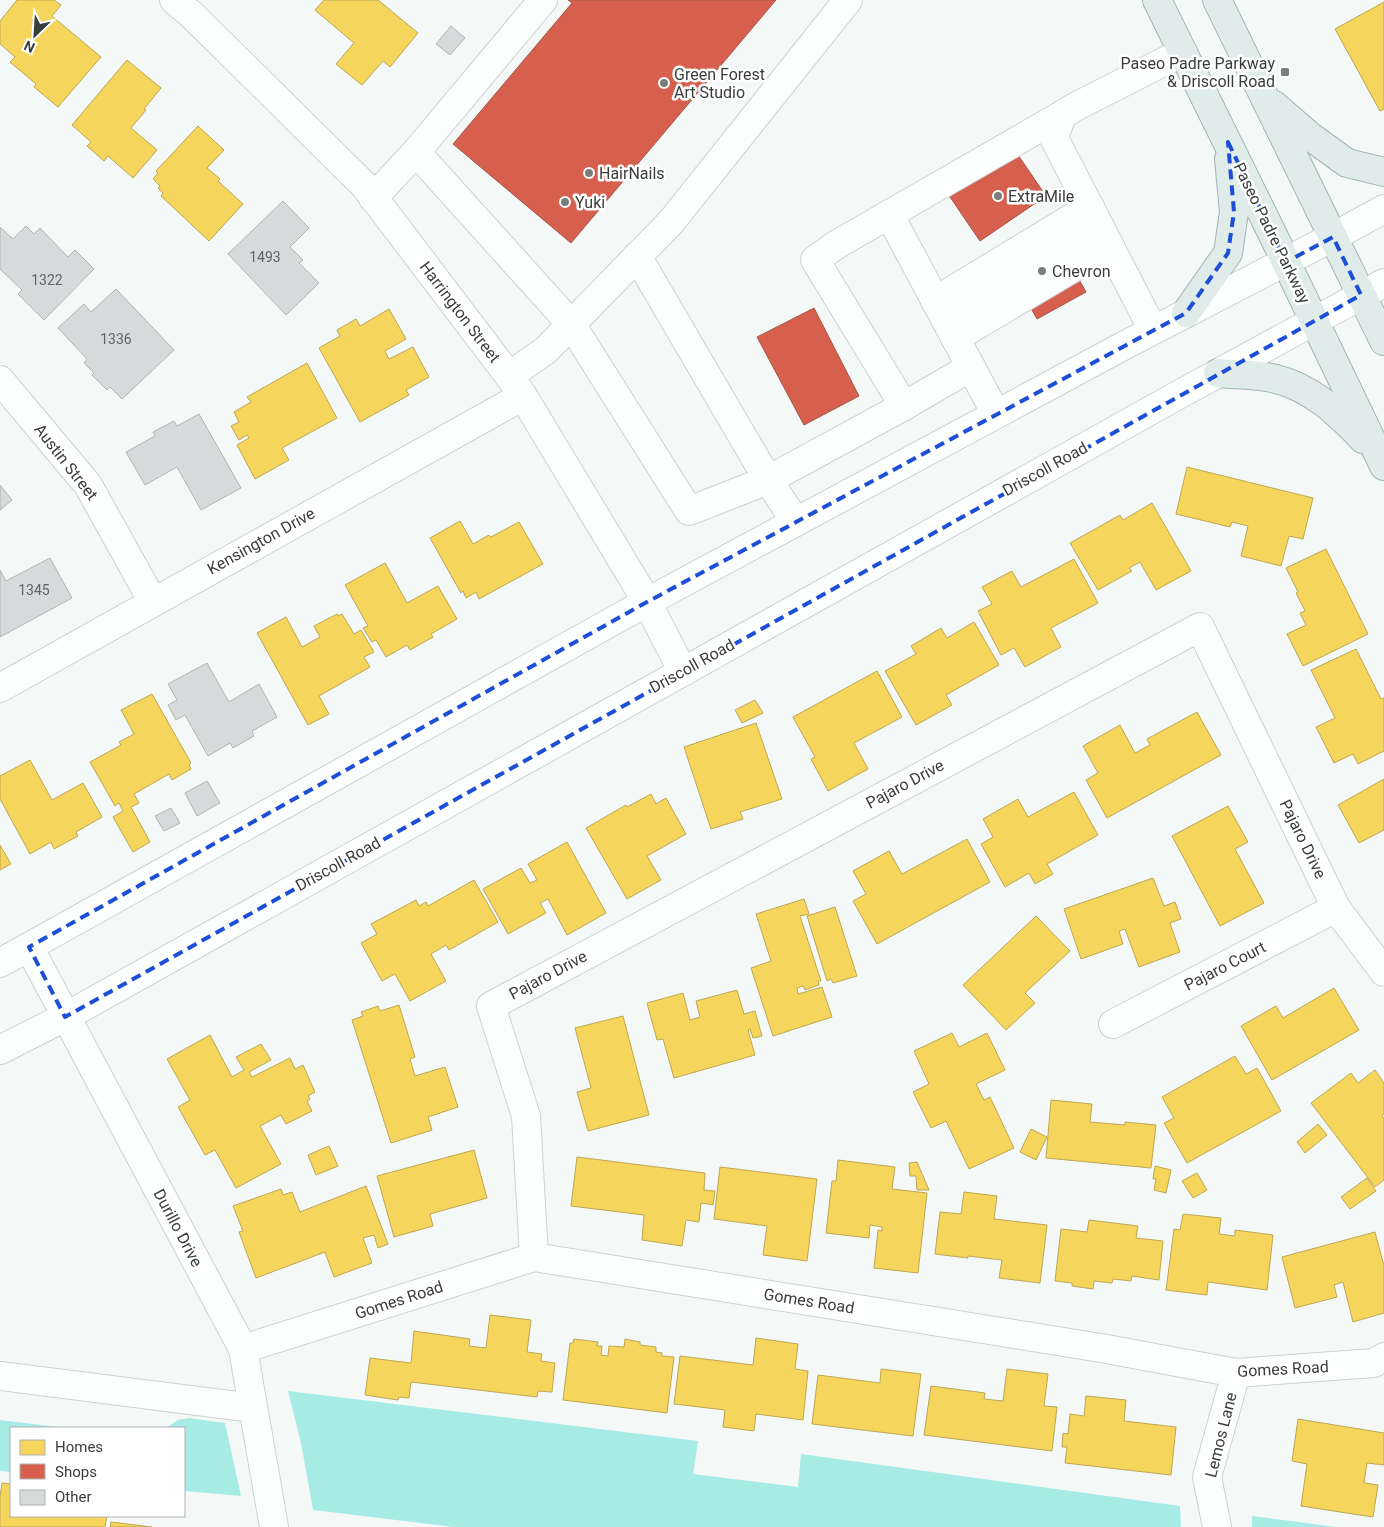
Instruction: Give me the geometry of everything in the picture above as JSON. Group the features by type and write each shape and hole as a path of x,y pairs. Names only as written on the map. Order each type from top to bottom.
{"main road":[{"name":"Paseo Padre Parkway","path":"1157,0 1228,142 1381,460"},
{"path":"1217,0 1333,237 1373,288 1384,341"},
{"path":"1265,98 1311,137 1347,163 1384,172"},
{"path":"1186,313 1228,253 1234,212 1228,142"},
{"path":"1218,373 1275,379 1305,389 1338,413 1381,460"}],"street":[{"path":"373,198 416,152 543,0"},
{"name":"Kensington Drive","path":"0,688 152,602 516,386 546,350 671,222 848,0"},
{"name":"Harrington Street","path":"190,5 364,185 516,386 647,602 683,672"},
{"path":"904,406 815,260 836,244 1075,107 1183,52"},
{"path":"1062,115 1054,138 1153,330"},
{"path":"416,152 571,324 689,511 768,480 904,406 954,336 1105,235"},
{"path":"0,963 647,602 1153,330 1384,209"},
{"path":"889,214 996,414"},
{"path":"954,336 1105,235"},
{"path":"637,256 768,480 796,522"},
{"name":"Driscoll Road","path":"0,1050 65,1017 1373,288"},
{"name":"Austin Street","path":"0,380 88,485 152,602"},
{"name":"Pajaro Drive","path":"534,1257 526,1116 491,1006 1200,627 1336,908 1384,972"},
{"name":"Pajaro Court","path":"1113,1024 1336,908"},
{"name":"Durillo Drive","path":"29,947 244,1349 274,1527"},
{"name":"Gomes Road","path":"244,1349 534,1257 1091,1346 1236,1373 1374,1363 1384,1357"},
{"name":"Lemos Lane","path":"1217,1527 1207,1477 1236,1373"},
{"path":"0,1376 253,1408"}],"highlighted area":[{"path":"1228,142 1286,262 1333,237 1361,295 65,1017 29,947 647,602 1186,313 1228,253 1234,212"}],"shaded area":[{"path":"288,1391 698,1441 693,1474 798,1487 801,1454 1180,1506 1181,1527 454,1527 313,1510 301,1443"},
{"path":"189,1418 225,1423 241,1496 185,1491 185,1427 168,1427 178,1420"},
{"path":"0,1420 58,1427 10,1427 10,1472 0,1471"},
{"path":"1252,1516 1336,1527 1252,1527"}],"building: Homes":[{"path":"17,0 54,0 61,5 52,16 101,57 58,107 34,87 36,84 10,62 15,57 0,44 0,21"},
{"path":"324,0 378,0 418,33 390,67 383,61 362,85 336,64 354,43 315,10"},
{"path":"1384,2 1384,109 1380,111 1335,29"},
{"path":"127,60 161,88 131,128 157,150 133,178 108,156 104,161 87,146 91,142 72,125"},
{"path":"198,126 224,150 207,168 243,204 209,241 161,196 163,193 158,188 160,186 153,179 158,173 156,171"},
{"path":"389,309 406,339 385,351 389,359 413,347 429,377 406,390 409,395 360,422 319,348 340,336 337,330 356,319 360,326"},
{"path":"307,363 337,418 282,448 289,460 255,479 237,445 249,438 247,435 239,440 231,426 239,422 234,412 251,402 247,397"},
{"path":"1187,467 1313,498 1303,539 1289,536 1281,566 1241,556 1248,526 1232,522 1230,527 1176,514"},
{"path":"1152,503 1191,571 1156,590 1140,562 1129,568 1132,571 1098,590 1070,543 1120,515 1123,520"},
{"path":"460,521 473,544 519,522 543,564 479,599 476,592 466,598 463,591 461,593 430,538"},
{"path":"1326,549 1368,634 1303,666 1287,634 1306,625 1300,613 1305,611 1286,568"},
{"path":"1074,559 1098,603 1051,628 1061,647 1025,667 1014,648 1001,655 978,611 992,604 982,587 1012,571 1021,587"},
{"path":"385,563 407,603 438,586 457,619 431,634 433,637 410,650 407,645 386,657 376,640 372,642 363,628 368,626 345,585"},
{"path":"337,614 338,616 342,614 354,634 361,630 374,652 364,657 370,667 319,696 329,714 308,725 257,633 286,617 302,647 320,637 314,626"},
{"path":"974,622 999,665 946,695 952,705 916,725 885,671 916,654 911,646 941,628 947,638"},
{"path":"1356,649 1381,699 1384,698 1384,751 1358,764 1353,754 1334,763 1316,727 1335,718 1311,670"},
{"path":"877,671 902,717 854,743 868,769 828,791 811,759 815,757 793,717"},
{"path":"152,694 191,763 189,765 191,769 172,780 169,774 134,794 139,803 131,807 150,842 133,852 113,817 123,811 119,803 115,806 90,762 121,745 119,742 134,734 121,710"},
{"path":"755,700 763,713 742,723 735,710"},
{"path":"1197,712 1221,755 1107,818 1086,780 1098,773 1083,746 1120,725 1135,753 1150,745 1147,739"},
{"path":"756,723 782,799 740,812 743,819 711,829 684,747"},
{"path":"30,760 52,800 83,783 102,817 76,832 78,836 54,849 51,842 30,854 0,799 0,776"},
{"path":"1384,779 1384,830 1359,843 1338,805"},
{"path":"1074,792 1098,835 1047,864 1053,874 1035,884 1029,873 1005,887 981,844 993,837 983,819 1018,799 1028,817"},
{"path":"651,794 656,804 666,798 686,834 647,856 661,880 627,899 586,828 626,805 627,807"},
{"path":"1228,806 1248,842 1235,849 1264,903 1220,926 1172,836"},
{"path":"967,839 990,882 877,944 853,901 866,894 853,871 889,851 902,874"},
{"path":"567,842 606,913 567,935 548,899 540,903 546,913 508,934 483,889 521,868 530,883 537,880 528,864"},
{"path":"0,845 11,864 0,870"},
{"path":"1153,878 1164,906 1175,902 1181,919 1170,923 1180,952 1139,967 1125,929 1119,931 1123,944 1081,959 1064,909"},
{"path":"474,880 498,922 449,950 446,945 431,954 446,981 410,1001 395,974 382,981 361,943 377,934 371,924 416,900 419,906 426,902 428,906"},
{"path":"804,899 809,914 800,916 821,981 818,981 819,985 805,990 803,986 797,988 798,994 822,987 832,1017 773,1036 751,968 771,961 756,914"},
{"path":"835,907 857,976 833,983 831,979 827,981 807,916"},
{"path":"1036,916 1070,951 1025,993 1035,1003 1006,1030 963,985"},
{"path":"1334,988 1359,1030 1272,1080 1241,1026 1276,1006 1283,1018"},
{"path":"737,990 744,1014 755,1011 762,1036 753,1038 750,1029 748,1030 755,1055 674,1078 663,1039 657,1040 647,1003 683,993 690,1020 700,1017 696,1001"},
{"path":"399,1005 415,1057 410,1059 415,1076 445,1067 458,1107 428,1117 432,1130 391,1143 352,1020 363,1016 361,1012 378,1006 380,1011"},
{"path":"623,1016 649,1115 588,1131 577,1092 591,1088 575,1028"},
{"path":"952,1033 959,1047 987,1033 1005,1070 976,1084 984,1100 990,1097 1014,1148 969,1169 946,1121 931,1128 913,1092 929,1084 914,1051"},
{"path":"210,1035 232,1077 244,1070 236,1057 261,1044 271,1060 249,1072 252,1077 290,1058 295,1069 303,1065 315,1092 308,1096 310,1099 307,1101 312,1111 286,1124 281,1115 260,1126 281,1164 236,1188 215,1150 205,1155 178,1107 190,1100 167,1059"},
{"path":"1235,1056 1246,1074 1257,1068 1281,1111 1187,1163 1164,1123 1174,1118 1162,1097"},
{"path":"1375,1070 1384,1083 1384,1114 1382,1115 1384,1118 1384,1180 1375,1187 1311,1103 1351,1073 1358,1083"},
{"path":"1051,1100 1092,1104 1090,1122 1125,1125 1125,1122 1156,1125 1151,1168 1046,1158"},
{"path":"1318,1124 1327,1135 1305,1153 1297,1142"},
{"path":"1031,1129 1047,1137 1036,1160 1020,1152"},
{"path":"329,1146 338,1166 316,1175 308,1155"},
{"path":"474,1150 487,1198 430,1214 433,1226 394,1237 377,1176"},
{"path":"577,1157 705,1173 704,1190 715,1191 713,1205 701,1203 699,1222 686,1220 682,1246 642,1240 644,1215 571,1206"},
{"path":"838,1160 895,1167 892,1189 927,1193 918,1273 874,1268 878,1230 882,1231 882,1227 870,1225 869,1238 826,1233 832,1181 836,1181"},
{"path":"917,1162 929,1190 917,1190 916,1176 910,1176 909,1163"},
{"path":"1155,1166 1171,1170 1166,1193 1154,1190 1156,1179 1153,1179"},
{"path":"720,1167 817,1179 807,1261 763,1255 767,1226 714,1219"},
{"path":"1197,1173 1207,1190 1193,1198 1182,1181"},
{"path":"1367,1178 1376,1191 1350,1209 1341,1197"},
{"path":"366,1186 388,1244 378,1248 374,1235 363,1238 372,1263 334,1277 325,1252 256,1278 239,1232 243,1231 233,1206 281,1189 283,1195 292,1192 300,1212"},
{"path":"964,1192 997,1196 994,1219 1047,1225 1040,1283 999,1278 1002,1260 935,1254 940,1212 961,1214"},
{"path":"1183,1214 1221,1218 1219,1234 1235,1236 1235,1230 1273,1235 1267,1290 1208,1282 1207,1295 1166,1290 1174,1229 1180,1230"},
{"path":"1089,1220 1138,1226 1136,1238 1163,1241 1159,1280 1132,1276 1131,1281 1113,1279 1112,1283 1094,1281 1093,1289 1072,1286 1072,1283 1055,1281 1061,1229 1087,1232"},
{"path":"1375,1232 1384,1266 1384,1313 1353,1322 1343,1282 1334,1285 1337,1297 1295,1308 1282,1257"},
{"path":"490,1315 531,1320 527,1352 542,1354 541,1361 555,1363 552,1392 538,1391 537,1397 411,1382 409,1398 399,1397 398,1400 365,1395 370,1358 411,1363 414,1331 470,1339 469,1346 486,1348"},
{"path":"756,1338 798,1344 795,1369 808,1371 803,1420 756,1414 754,1431 723,1427 725,1410 674,1404 680,1356 753,1365"},
{"path":"574,1339 598,1342 597,1346 602,1346 601,1355 608,1356 609,1346 624,1347 625,1339 640,1342 640,1345 656,1347 656,1352 662,1353 662,1356 674,1357 667,1413 563,1400 570,1343 573,1343"},
{"path":"881,1369 921,1374 913,1436 812,1424 818,1375 880,1383"},
{"path":"1007,1369 1048,1374 1044,1406 1057,1407 1052,1451 924,1435 931,1386 985,1393 984,1399 1003,1401"},
{"path":"1086,1396 1126,1400 1124,1421 1176,1427 1171,1475 1065,1463 1067,1447 1062,1447 1063,1433 1068,1434 1070,1414 1084,1416"},
{"path":"1298,1419 1384,1433 1384,1465 1367,1463 1364,1483 1378,1485 1373,1517 1301,1506 1307,1464 1292,1461"},
{"path":"2,1483 10,1484 10,1517 107,1517 105,1527 0,1527"},
{"path":"111,1522 152,1527 110,1527"}],"building: Shops":[{"path":"568,0 776,0 571,243 453,144 572,3"},
{"name":"ExtraMile","path":"1016,152 1046,196 980,241 950,197"},
{"name":"Chevron","path":"1048,224 1086,292 1037,319 999,251"},
{"path":"814,308 859,396 804,425 757,337"}],"building: Other":[{"path":"451,26 465,38 450,55 436,44"},
{"path":"283,201 309,228 290,247 303,260 299,263 319,283 286,315 228,254"},
{"path":"26,226 34,234 40,228 68,257 75,250 94,269 44,320 18,294 22,290 0,269 0,227 13,239"},
{"path":"116,289 174,350 122,399 110,387 107,390 92,375 94,373 84,363 87,359 58,328 84,304 91,312"},
{"path":"199,414 241,488 201,510 177,467 145,485 126,452 155,436 153,432 174,421 177,426"},
{"path":"0,485 12,500 0,510"},
{"path":"50,558 72,598 0,637 0,570 6,581"},
{"path":"207,663 229,702 259,684 277,717 252,731 254,736 233,748 230,743 208,756 185,715 176,720 168,705 177,700 168,684"},
{"path":"207,781 220,803 197,816 185,793"},
{"path":"171,808 180,823 164,831 155,816"}],"place":[{"name":"Paseo Padre Parkway & Driscoll Road","path":"1285,72"},
{"name":"Green Forest Art Studio","path":"664,83"},
{"name":"HairNails","path":"589,173"},
{"name":"ExtraMile","path":"998,196"},
{"name":"Yuki","path":"565,202"},
{"name":"Chevron","path":"1042,271"}]}
